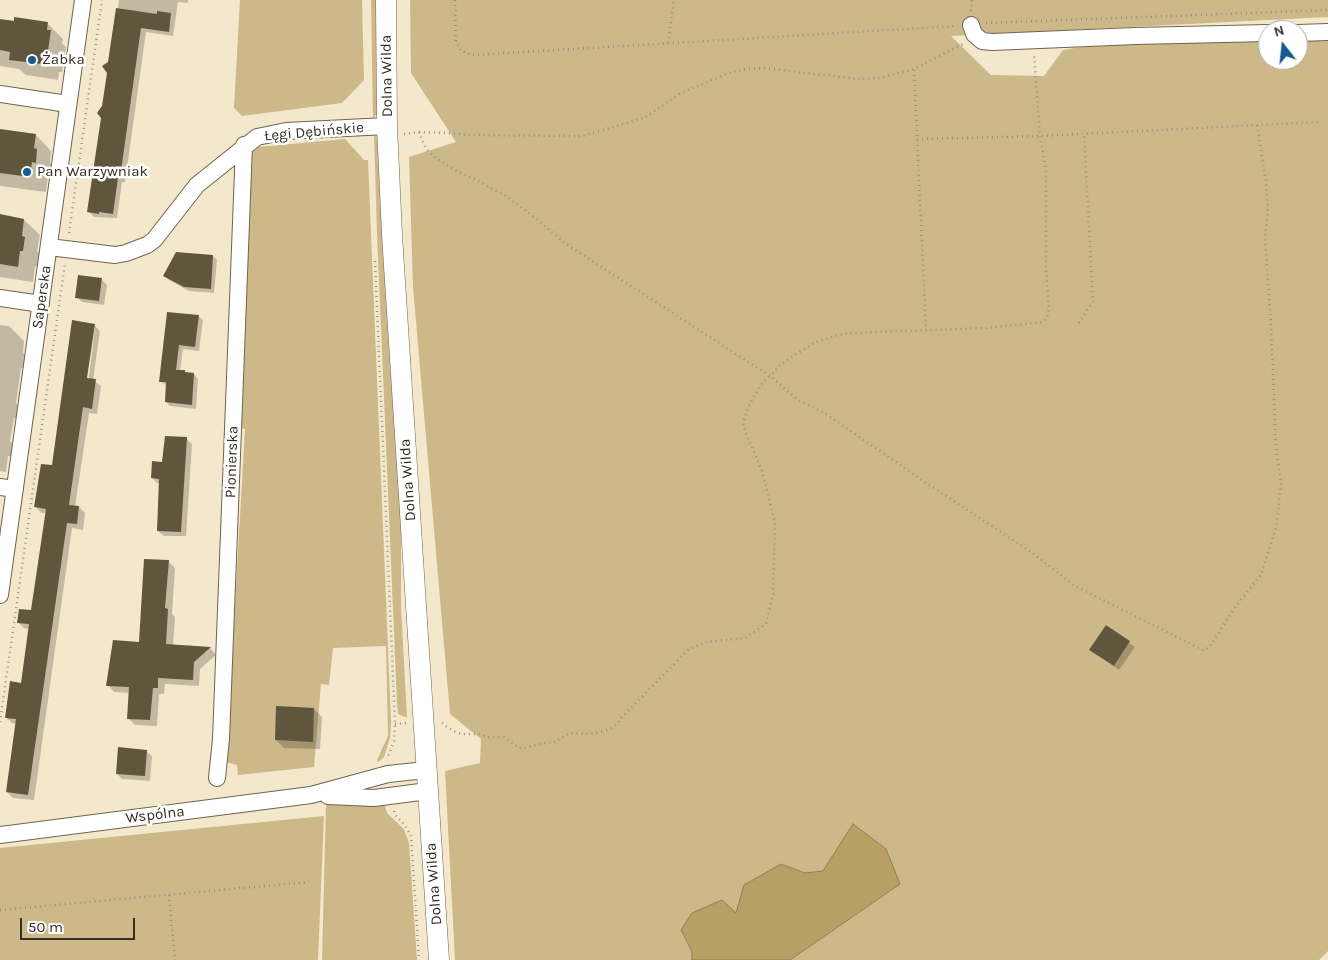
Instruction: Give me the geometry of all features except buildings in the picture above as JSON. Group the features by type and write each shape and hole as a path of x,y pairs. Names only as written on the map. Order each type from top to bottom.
{"main road":[{"name":"Dolna Wilda","path":"386,0 392,235 416,722 426,770 439,960"}],"street":[{"name":"Saperska","path":"0,595 8,488 41,304 83,0"},
{"path":"973,30 982,40 992,42 1258,33"},
{"path":"1308,33 1328,32"},
{"path":"0,94 68,104"},
{"name":"Łęgi Dębińskie","path":"49,247 115,255 147,245 154,240 197,185 244,145 257,137 286,131 388,131"},
{"name":"Pionierska","path":"217,778 244,145"},
{"path":"0,298 41,304"},
{"name":"Wspólna","path":"0,835 311,795 388,774 426,770"},
{"name":"Wspólna","path":"311,795 374,798 428,791"}],"path":[{"path":"68,233 102,0"},
{"path":"455,0 456,41 461,51 468,54 973,30 984,23 1328,10"},
{"path":"668,43 674,0"},
{"path":"388,131 469,135 582,136 644,118 681,93 728,73 745,69 765,68 857,79 880,78 914,69 967,42 973,30"},
{"path":"395,724 440,721 453,731 461,734 504,737 519,748 555,742 570,734 589,734 608,730 617,724 630,708 688,650 705,642 744,638 766,624 773,594 775,522 762,471 743,422 754,396 763,382 780,364 818,341 835,336 986,328 1043,322 1047,318 1050,308 1046,271 1046,171 1040,136 1032,40"},
{"path":"914,69 926,330"},
{"path":"918,139 1040,136 1320,122"},
{"path":"419,132 426,149 437,159 506,196 566,244 770,376 798,400 823,412 927,484 1034,554 1075,586 1203,650 1209,648 1234,610 1261,575 1276,528 1281,485 1276,447 1271,324 1265,239 1268,208 1257,125"},
{"path":"1079,323 1093,301 1084,134"},
{"path":"0,722 66,255"},
{"path":"374,260 395,724 394,741 390,756 386,761 388,774"},
{"path":"392,795 395,815 405,825 411,836 419,960"},
{"path":"0,910 309,882"},
{"path":"169,895 176,960"}],"shaded area":[{"path":"240,0 362,0 364,80 342,103 242,116 234,108"},
{"path":"371,0 378,0 378,113 373,118"},
{"path":"410,0 1328,0 1328,17 951,36 991,75 1044,76 1063,50 1086,46 1258,40 1258,70 1308,70 1308,39 1328,39 1328,951 1319,960 790,960 900,884 823,871 805,873 781,864 736,913 681,931 692,952 692,960 455,960 445,771 480,763 481,739 450,714 413,287 409,157 456,142 411,73","holes":["1106,625 1130,641 1114,666 1090,650"]},
{"path":"374,135 379,138 401,507 401,607 407,717 398,714 397,704"},
{"path":"345,139 364,160 368,160 391,722 390,738 384,757 378,762 377,760 388,736 386,646 333,648 329,685 321,684 314,767 238,775 237,765 226,762 245,429 235,427 252,153 258,147"},
{"path":"326,804 379,804 385,806 387,813 404,829 409,843 417,960 322,960"},
{"path":"324,816 318,960 0,960 0,848"},
{"path":"853,824 886,849 900,884 790,960 692,960 692,952 681,930 692,913 722,900 736,913 744,885 781,864 805,873 823,871"}],"place":[{"name":"Żabka","path":"32,60"},
{"name":"Pan Warzywniak","path":"27,172"}]}
